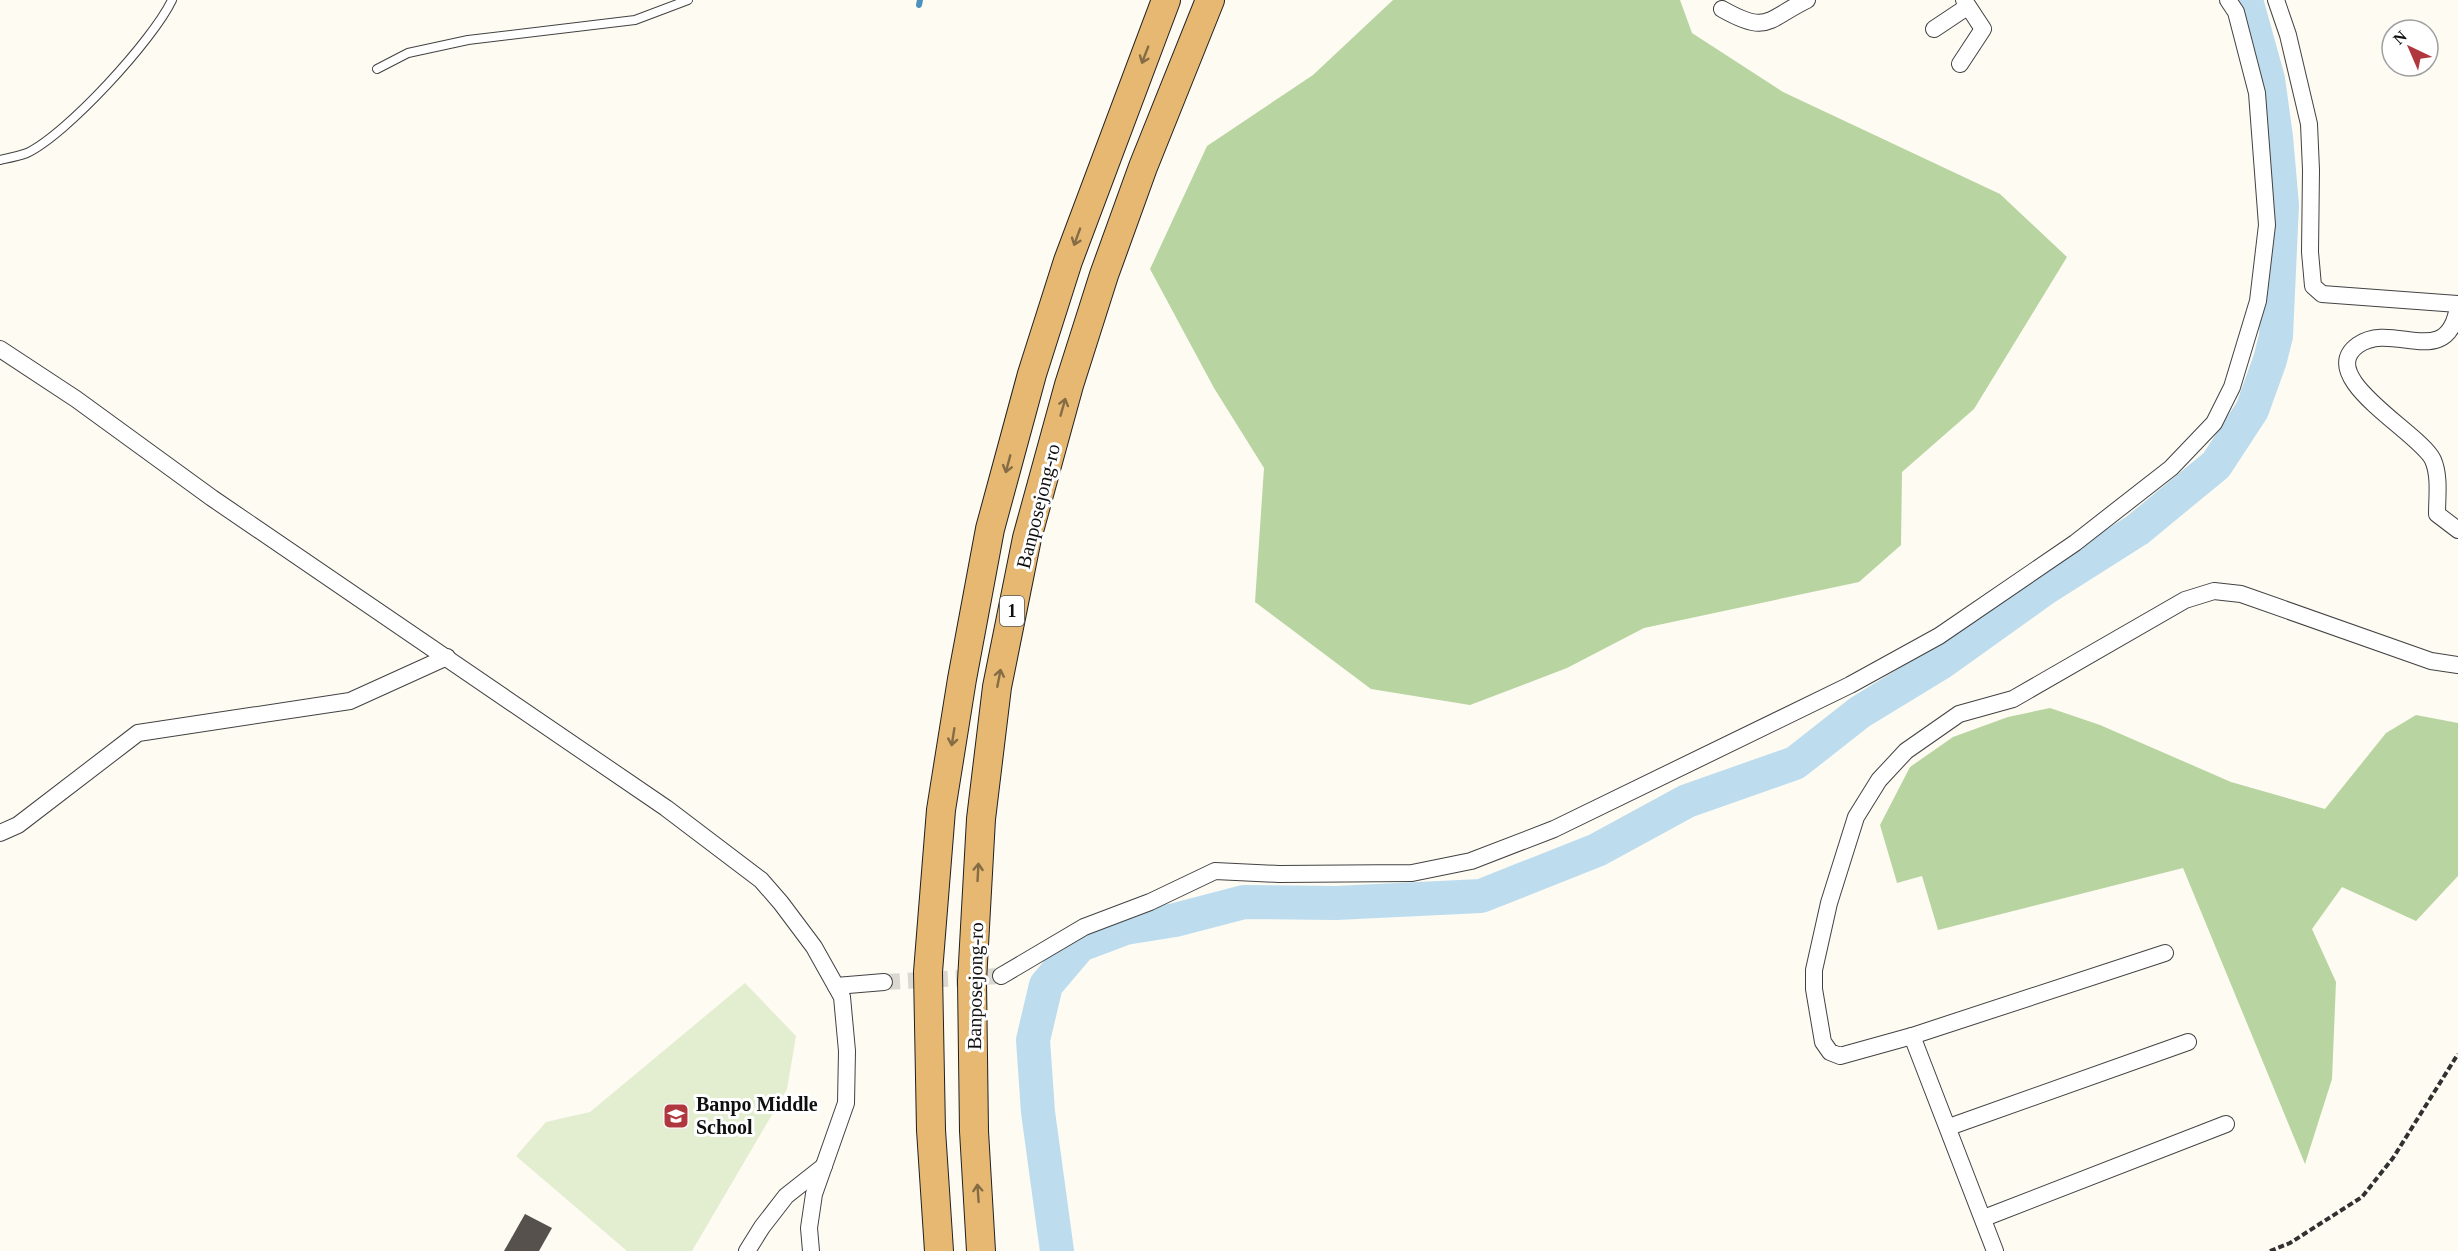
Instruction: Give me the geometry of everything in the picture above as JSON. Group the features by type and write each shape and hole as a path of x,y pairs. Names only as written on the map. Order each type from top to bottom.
{"highway":[{"name":"Banposejong-ro","path":"939,1251 931,1130 928,972 941,810 966,656 990,529 1032,374 1068,261 1166,0"},
{"name":"Banposejong-ro","path":"981,1251 974,1131 972,981 981,819 997,687 1027,538 1073,374 1104,275 1143,167 1210,0"}],"street":[{"path":"1722,9 1740,20 1754,23 1772,22 1807,0"},
{"path":"1001,976 1084,927 1150,902 1215,871 1278,874 1412,873 1471,861 1554,829 1850,685 1939,636 2075,543 2171,468 2214,423 2232,387 2258,301 2267,225 2257,93 2236,12 2228,0"},
{"path":"2276,0 2288,35 2309,124 2310,252 2313,286 2322,294 2458,305 2455,322 2449,332 2437,340 2425,342 2370,338 2350,351 2346,364 2348,374 2373,404 2433,459 2437,483 2437,514 2458,530"},
{"path":"1934,29 1965,3 1983,30 1960,64"},
{"path":"0,350 76,399 212,498 666,808 761,880 814,947 842,997 848,1051 846,1103 814,1194 809,1228 811,1251"},
{"path":"2165,953 1912,1036 1840,1056 1830,1052 1823,1042 1814,989 1814,970 1829,903 1856,817 1879,780 1906,751 1959,714 2013,699 2185,600 2214,591 2241,594 2431,661 2458,665"},
{"path":"0,833 18,825 138,733 350,701 447,657"},
{"path":"836,986 884,982"},
{"path":"1912,1036 1995,1251"},
{"path":"1949,1127 2188,1042"},
{"path":"1984,1218 2226,1124"},
{"path":"747,1251 786,1196 825,1166"}],"lane":[{"path":"0,160 27,153 63,129 126,64 164,17 172,0"},
{"path":"377,69 408,52 468,40 635,20 688,0"}],"path":[{"path":"2270,1251 2290,1243 2362,1197 2393,1158 2458,1054"}],"green space":[{"path":"1393,0 1680,0 1692,33 1783,92 2000,194 2067,257 1974,409 1902,472 1901,545 1859,582 1644,628 1567,668 1470,705 1371,689 1255,602 1264,468 1214,388 1150,269 1207,146 1313,75"},
{"path":"2050,708 2100,725 2231,782 2325,809 2386,733 2416,715 2458,723 2458,876 2416,921 2342,887 2312,929 2336,982 2332,1079 2305,1164 2183,868 1938,930 1922,876 1897,883 1880,825 1910,767 1953,737 2008,717"},
{"name":"Banpo Middle School","path":"745,983 796,1036 787,1089 692,1251 627,1251 516,1156 546,1122 590,1112"}],"building":[{"path":"525,1214 552,1228 539,1251 504,1251"}],"waterway":[{"path":"919,5 920,0"},
{"path":"1057,1251 1038,1112 1033,1040 1046,985 1080,945 1125,928 1175,920 1244,902 1336,903 1481,896 1597,850 1687,801 1795,763 1860,712 1942,662 2044,589 2137,530 2216,465 2252,410 2276,336 2282,205 2276,137 2268,79 2246,0"}],"tunnel":[{"path":"884,982 1001,976"}],"place":[{"name":"Banpo Middle School","path":"676,1116"}]}
